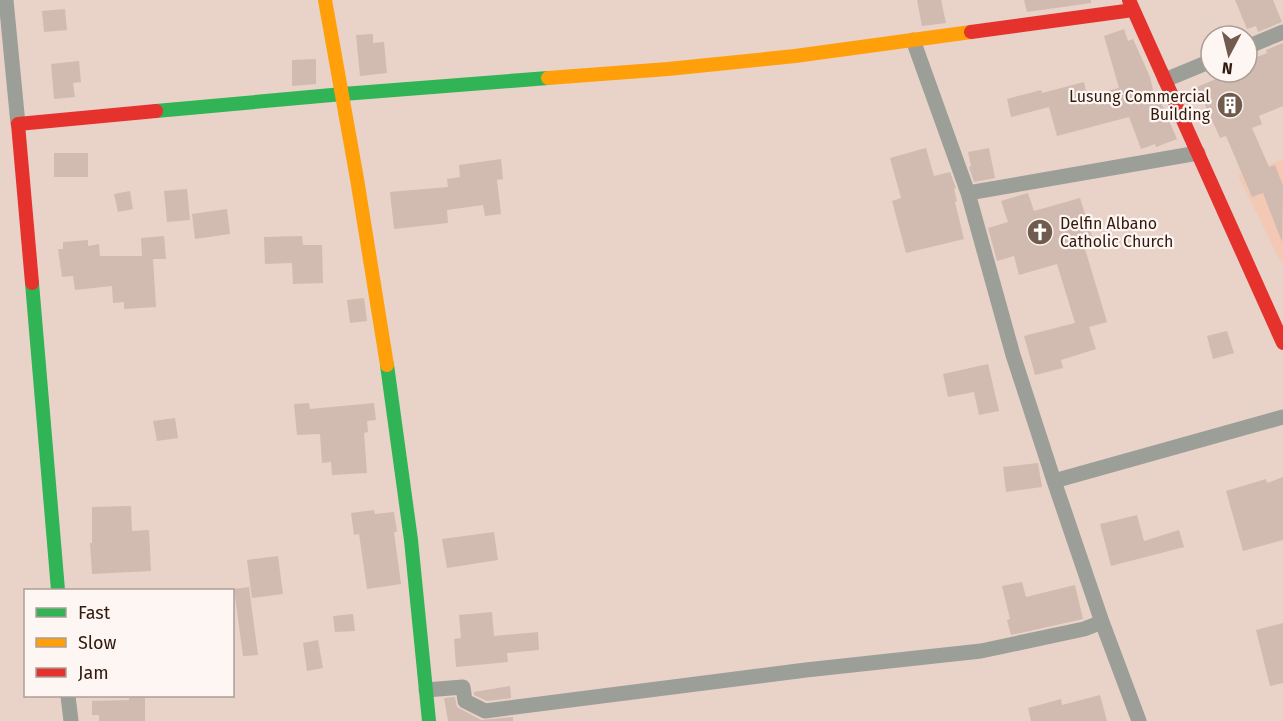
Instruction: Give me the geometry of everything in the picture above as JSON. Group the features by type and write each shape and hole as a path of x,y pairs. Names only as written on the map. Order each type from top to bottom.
{"street":[{"path":"6,0 58,589"},
{"path":"325,0 343,94 402,464 421,621 429,721"},
{"path":"18,124 343,94 668,69 795,56 913,40 1131,5 1283,343"},
{"path":"1259,42 1283,33"},
{"path":"913,40 968,193 1013,355 1054,481 1102,622 1139,721"},
{"path":"1165,80 1199,66"},
{"path":"968,193 1198,153"},
{"path":"1054,481 1283,417"},
{"path":"426,690 463,687 465,701 485,711 806,670 981,651 1084,629 1102,622"},
{"path":"69,697 71,721"}],"shaded area":[{"path":"1283,160 1283,260 1280,261 1238,175"}],"building":[{"path":"917,0 941,0 946,23 922,26"},
{"path":"1024,0 1091,0 1091,3 1027,12"},
{"path":"1235,0 1273,0 1282,22 1259,32 1259,24 1245,24"},
{"path":"65,9 67,30 44,32 42,11"},
{"path":"1124,29 1128,41 1133,39 1150,77 1156,102 1160,100 1177,139 1156,147 1155,144 1141,149 1129,117 1057,136 1049,107 1011,117 1007,99 1084,82 1087,96 1119,88 1104,36"},
{"path":"373,34 373,43 384,42 387,73 360,76 356,35"},
{"path":"1283,43 1283,106 1259,116 1262,124 1252,128 1269,167 1275,165 1283,186 1282,242 1263,193 1252,197 1226,136 1220,138 1197,87 1204,84 1259,84 1259,56 1267,53 1266,50"},
{"path":"316,59 316,84 292,86 292,60"},
{"path":"79,61 81,82 73,83 75,97 54,99 51,64"},
{"path":"926,148 934,176 950,172 956,188 954,189 957,201 955,202 964,239 906,253 892,201 901,198 890,158"},
{"path":"989,148 995,178 974,182 969,167 971,166 968,152"},
{"path":"54,153 88,153 88,177 54,177"},
{"path":"501,159 503,179 497,180 501,214 485,216 483,205 447,210 448,223 394,229 390,192 448,187 447,179 460,177 459,165"},
{"path":"187,189 190,220 167,222 164,191"},
{"path":"130,191 133,209 118,212 114,194"},
{"path":"1028,193 1034,211 1080,198 1092,236 1082,239 1107,322 1089,327 1096,349 1061,360 1063,368 1035,375 1024,336 1075,323 1057,264 1019,275 1014,256 997,261 988,228 1008,222 1001,201"},
{"path":"227,209 230,234 195,239 192,214"},
{"path":"164,236 166,259 153,259 156,307 124,309 124,302 113,303 112,286 75,290 73,276 62,277 58,249 63,249 63,242 88,240 88,246 99,244 100,256 142,256 141,238"},
{"path":"302,236 303,245 322,245 323,283 293,284 292,263 265,264 264,237"},
{"path":"364,298 367,321 350,323 347,300"},
{"path":"1227,331 1234,353 1213,359 1207,336"},
{"path":"988,364 999,411 979,415 974,392 948,397 943,374"},
{"path":"309,403 310,409 374,403 376,420 367,421 368,432 364,433 367,473 332,475 331,462 322,463 320,434 297,435 294,404"},
{"path":"175,418 178,438 157,441 153,421"},
{"path":"1038,463 1042,487 1006,492 1003,467"},
{"path":"1283,477 1283,540 1243,551 1226,491 1266,479 1267,483"},
{"path":"131,506 132,531 149,530 151,571 92,574 90,543 92,543 92,507"},
{"path":"374,510 375,514 394,512 397,532 394,532 401,584 367,589 359,534 354,535 351,513"},
{"path":"1137,515 1144,541 1179,530 1184,547 1111,566 1100,524"},
{"path":"494,532 498,560 447,568 442,539"},
{"path":"278,556 283,594 252,598 247,560"},
{"path":"1022,582 1026,597 1075,585 1083,619 1011,635 1007,620 1010,619 1002,586"},
{"path":"249,587 258,655 243,656 234,589"},
{"path":"492,612 494,636 538,632 539,650 507,653 508,662 456,667 454,639 461,638 459,615"},
{"path":"353,614 355,631 335,632 333,616"},
{"path":"1283,623 1283,683 1270,686 1256,630"},
{"path":"318,640 323,668 307,671 303,643"},
{"path":"510,686 511,698 487,701 474,695 474,692"},
{"path":"1100,695 1107,721 1031,721 1028,708 1061,699 1062,705"},
{"path":"455,697 457,707 481,720 513,717 513,721 448,721 444,698"},
{"path":"129,698 145,698 145,721 99,721 99,715 92,715 92,701 129,700"}],"traffic: fast":[{"path":"156,111 548,78"},
{"path":"32,283 58,589"},
{"path":"387,365 411,540 429,721"}],"traffic: slow":[{"path":"325,0 387,365"},
{"path":"548,78 795,56 971,32"}],"traffic: jam":[{"path":"1129,0 1283,343"},
{"path":"971,32 1133,10"},
{"path":"32,283 18,124 156,111"}],"place":[{"name":"Lusung Commercial Building","path":"1230,105"},
{"name":"Delfin Albano Catholic Church","path":"1040,232"}]}
